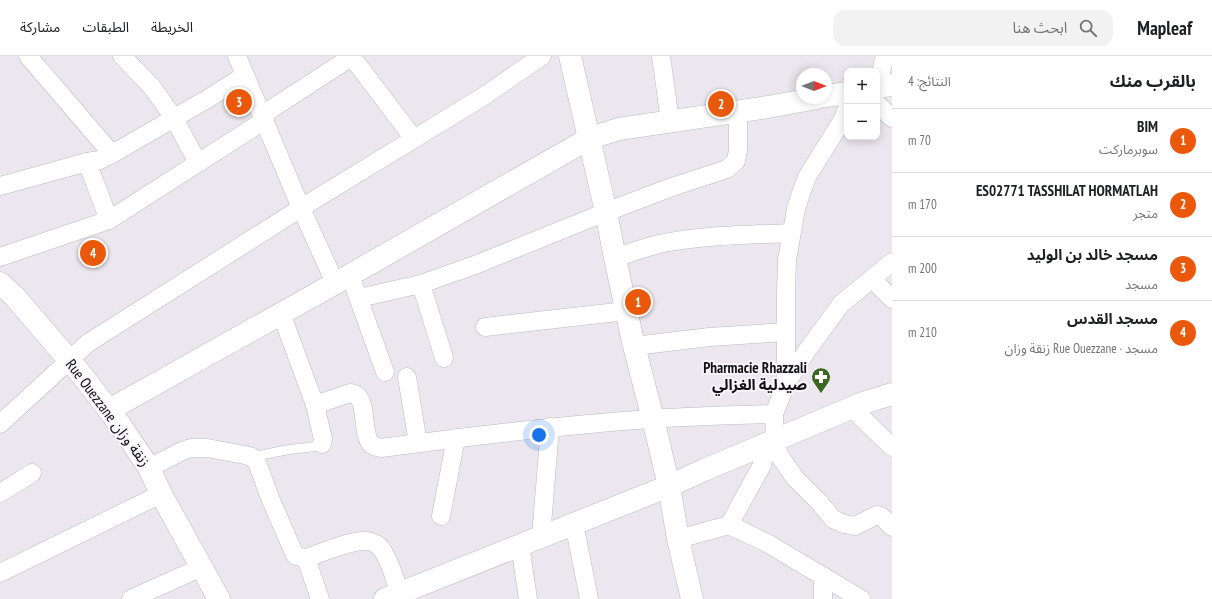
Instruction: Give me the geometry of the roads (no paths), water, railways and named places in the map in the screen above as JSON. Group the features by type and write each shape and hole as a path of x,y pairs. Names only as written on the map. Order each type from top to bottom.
{"street":[{"path":"28,56 112,154"},
{"path":"122,56 152,86 174,118 198,163"},
{"path":"237,56 301,208 343,279 359,298 385,372"},
{"path":"0,257 109,220 198,163 352,56 414,139"},
{"path":"0,424 88,343 301,208 484,96 542,56"},
{"path":"570,56 590,138 614,258 634,346 654,419 669,486 678,539 692,599"},
{"path":"661,56 670,121"},
{"path":"880,75 885,56"},
{"path":"0,186 87,162 100,160 245,75"},
{"path":"880,87 892,85"},
{"path":"832,95 844,93"},
{"path":"109,410 590,138 619,129 796,101"},
{"path":"880,107 892,118"},
{"path":"359,298 421,284 475,265 672,187 727,169 736,161 738,150 738,111"},
{"path":"786,384 787,267 792,233 801,193 807,177 844,116"},
{"path":"87,162 109,220"},
{"path":"614,258 658,245 688,239 731,235 792,233"},
{"path":"729,526 762,465 769,443 774,414 786,384 806,352 841,304 892,262"},
{"path":"872,279 892,299"},
{"name":"Rue Ouezzane زنقة وزان","path":"0,283 15,297 69,360 109,410 149,468 161,494 219,599"},
{"path":"421,284 444,358"},
{"path":"484,327 626,311"},
{"path":"281,313 315,405 323,439 322,444"},
{"path":"634,346 710,337 786,332"},
{"path":"407,377 418,443"},
{"path":"315,405 350,393 354,394 360,399 368,441 373,446 381,448 550,427 654,419 774,414"},
{"path":"149,468 191,448 207,448 252,457 258,465 270,498 296,556 306,558 354,542 368,541 382,549 386,557 392,596 669,486 852,408 892,394"},
{"path":"852,408 892,447"},
{"path":"541,536 550,427"},
{"path":"441,516 456,438"},
{"path":"769,443 796,478 833,519 844,524 855,526 877,515 881,516 892,527"},
{"path":"0,493 32,473"},
{"path":"0,573 161,494"},
{"path":"574,523 589,599"},
{"path":"678,539 729,526 767,543 860,599"},
{"path":"520,545 528,599"},
{"path":"306,558 320,599"},
{"path":"131,599 202,567"},
{"path":"823,576 823,599"}],"lane":[{"path":"252,457 286,450 319,446 322,444"}],"place":[{"name":"مسجد خالد بن الوليد","path":"239,102"},
{"name":"ES02771 TASSHILAT HORMATLAH","path":"721,104"},
{"name":"مسجد القدس","path":"93,253"},
{"name":"BIM","path":"638,302"},
{"name":"Pharmacie Rhazzali صيدلية الغزالي","path":"821,394"}]}
